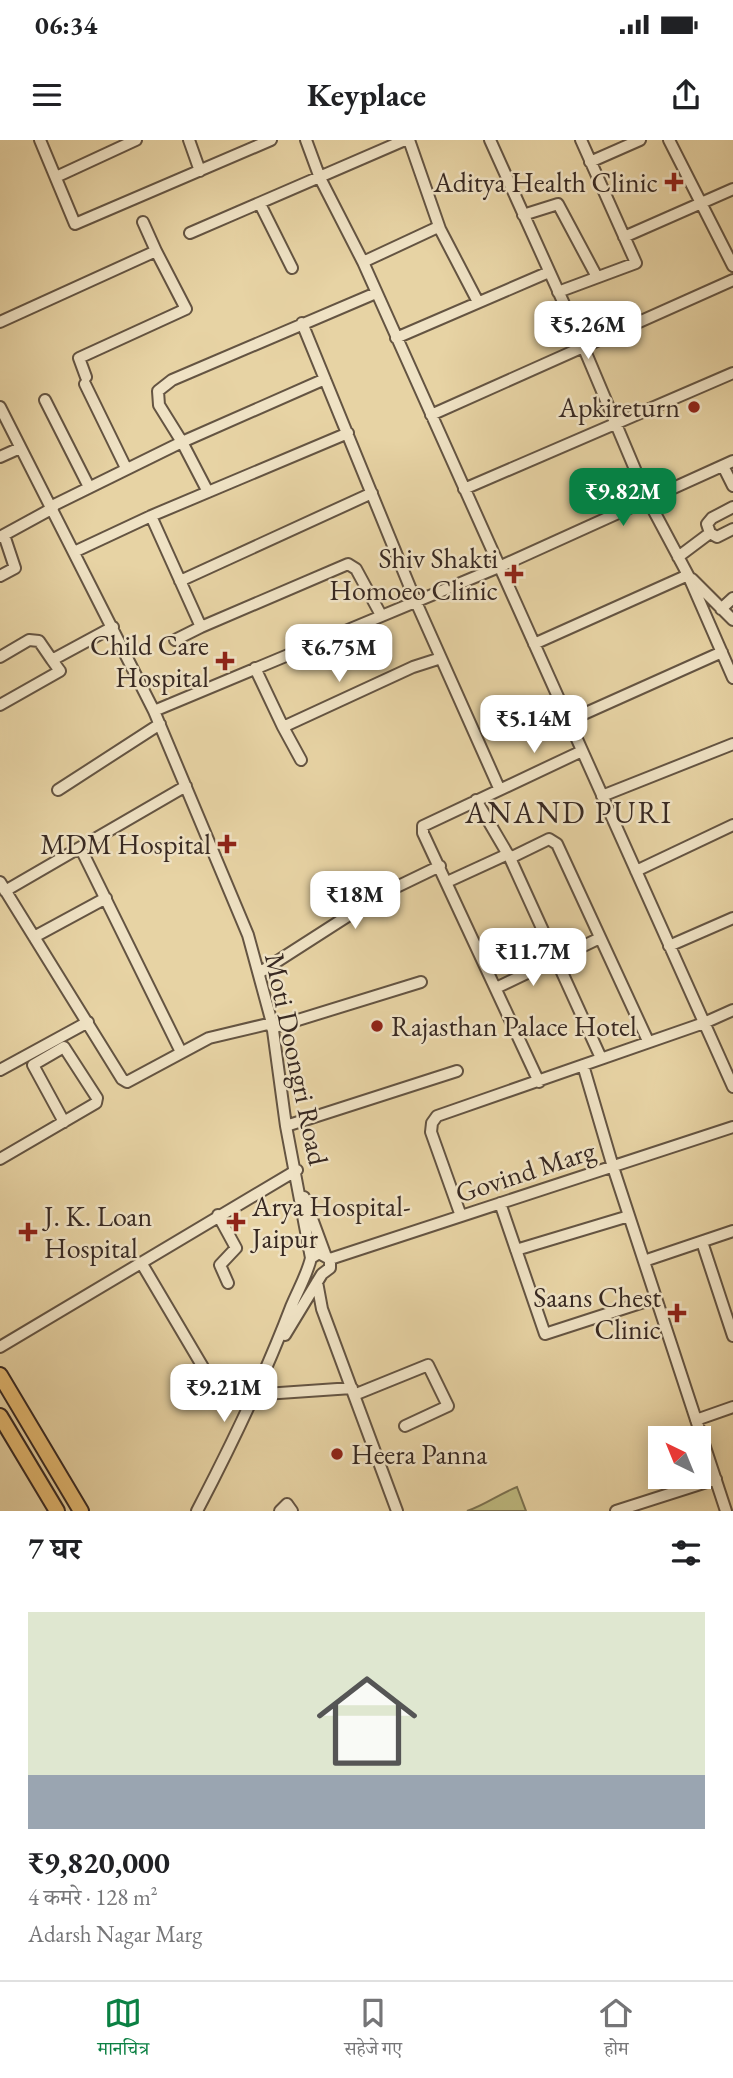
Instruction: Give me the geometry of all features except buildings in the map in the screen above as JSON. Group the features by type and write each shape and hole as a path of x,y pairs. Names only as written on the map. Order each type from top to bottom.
{"main road":[{"path":"0,1375 81,1511"},
{"path":"0,1416 57,1511"}],"street":[{"path":"40,140 75,224 271,140"},
{"path":"56,177 136,140"},
{"path":"189,140 200,171"},
{"path":"306,140 320,178 363,262 733,1087"},
{"path":"190,233 407,140 440,229 478,302"},
{"path":"489,140 583,346 648,500 688,575 733,678"},
{"path":"558,292 636,263 581,140"},
{"path":"590,163 639,140"},
{"path":"669,140 733,266"},
{"path":"624,237 733,189"},
{"path":"260,204 292,268"},
{"path":"523,215 558,204 597,276"},
{"path":"126,468 86,381 79,358 186,309 143,222"},
{"path":"363,262 436,228 440,229"},
{"path":"0,322 156,251"},
{"path":"396,338 549,272"},
{"path":"431,415 733,280"},
{"path":"208,492 159,405 158,391 172,380 376,293"},
{"path":"302,323 416,602 499,788"},
{"path":"464,489 733,373"},
{"path":"0,576 15,568 2,536 126,468 325,379"},
{"path":"45,400 89,486"},
{"name":"Moti Doongri Road","path":"1,412 52,507 154,711 243,923 272,1025 286,1126 300,1188 311,1263"},
{"path":"74,552 151,516 348,433"},
{"path":"0,457 20,448"},
{"path":"154,711 499,567 728,463 733,486"},
{"path":"180,581 372,493"},
{"path":"710,533 709,521 733,507"},
{"path":"151,516 201,627"},
{"path":"710,533 717,537 733,529"},
{"path":"678,556 710,533"},
{"path":"175,640 348,564 356,569 380,615"},
{"path":"534,644 688,575"},
{"path":"688,575 733,620"},
{"path":"721,609 733,598"},
{"path":"52,660 113,627"},
{"path":"0,657 29,640 39,641 60,671 0,705"},
{"path":"568,721 722,652"},
{"path":"283,727 413,667 441,658"},
{"path":"255,668 301,760"},
{"path":"58,790 160,724"},
{"path":"602,796 733,744"},
{"path":"539,1082 423,833 423,826 582,751"},
{"path":"186,786 80,849 3,886 122,1079 127,1082 180,1051 227,1032 272,1025 421,982"},
{"path":"476,800 509,856 601,1058"},
{"path":"636,871 733,825"},
{"path":"447,882 549,839 554,840 648,1041"},
{"path":"80,849 180,1051"},
{"path":"259,973 382,894 440,866"},
{"path":"34,937 106,898"},
{"path":"670,946 733,919"},
{"path":"496,988 600,938"},
{"path":"461,1216 431,1132 437,1116 704,1023 733,1010"},
{"path":"0,1070 88,1022"},
{"path":"0,1159 64,1122 96,1103 97,1098 64,1046 33,1065 64,1122"},
{"path":"583,1065 613,1167 726,1511"},
{"path":"286,1126 457,1072"},
{"name":"Govind Marg","path":"311,1263 316,1254 328,1256 461,1216 733,1127"},
{"path":"0,1347 296,1170"},
{"name":"Moti Doongri Road","path":"300,1188 328,1256"},
{"path":"500,1203 544,1334 656,1298"},
{"path":"218,1215 236,1248 220,1265 228,1283"},
{"path":"516,1250 629,1216"},
{"path":"644,1261 733,1231"},
{"path":"702,1242 733,1336"},
{"path":"275,1348 320,1278 330,1268 328,1256"},
{"path":"311,1263 320,1278 322,1309 397,1511"},
{"path":"197,1511 257,1395 311,1263"},
{"path":"142,1264 210,1380 223,1392 235,1396 353,1392 421,1365 428,1365 448,1406 405,1426"},
{"path":"696,1420 733,1407"},
{"path":"616,1511 716,1479"},
{"path":"280,1511 287,1504 292,1511"}],"shaded area":[{"path":"517,1487 526,1511 467,1511 480,1506"}],"place":[{"name":"Aditya Health Clinic","path":"674,182"},
{"name":"Apkireturn","path":"694,407"},
{"name":"Shiv Shakti Homoeo Clinic","path":"514,574"},
{"name":"Child Care Hospital","path":"225,661"},
{"name":"MDM Hospital","path":"227,844"},
{"name":"Rajasthan Palace Hotel","path":"377,1026"},
{"name":"Arya Hospital- Jaipur","path":"236,1222"},
{"name":"J. K. Loan Hospital","path":"28,1232"},
{"name":"Saans Chest Clinic","path":"677,1313"},
{"name":"Heera Panna","path":"337,1454"}],"district":[{"name":"ANAND PURI","path":"569,812"}]}
